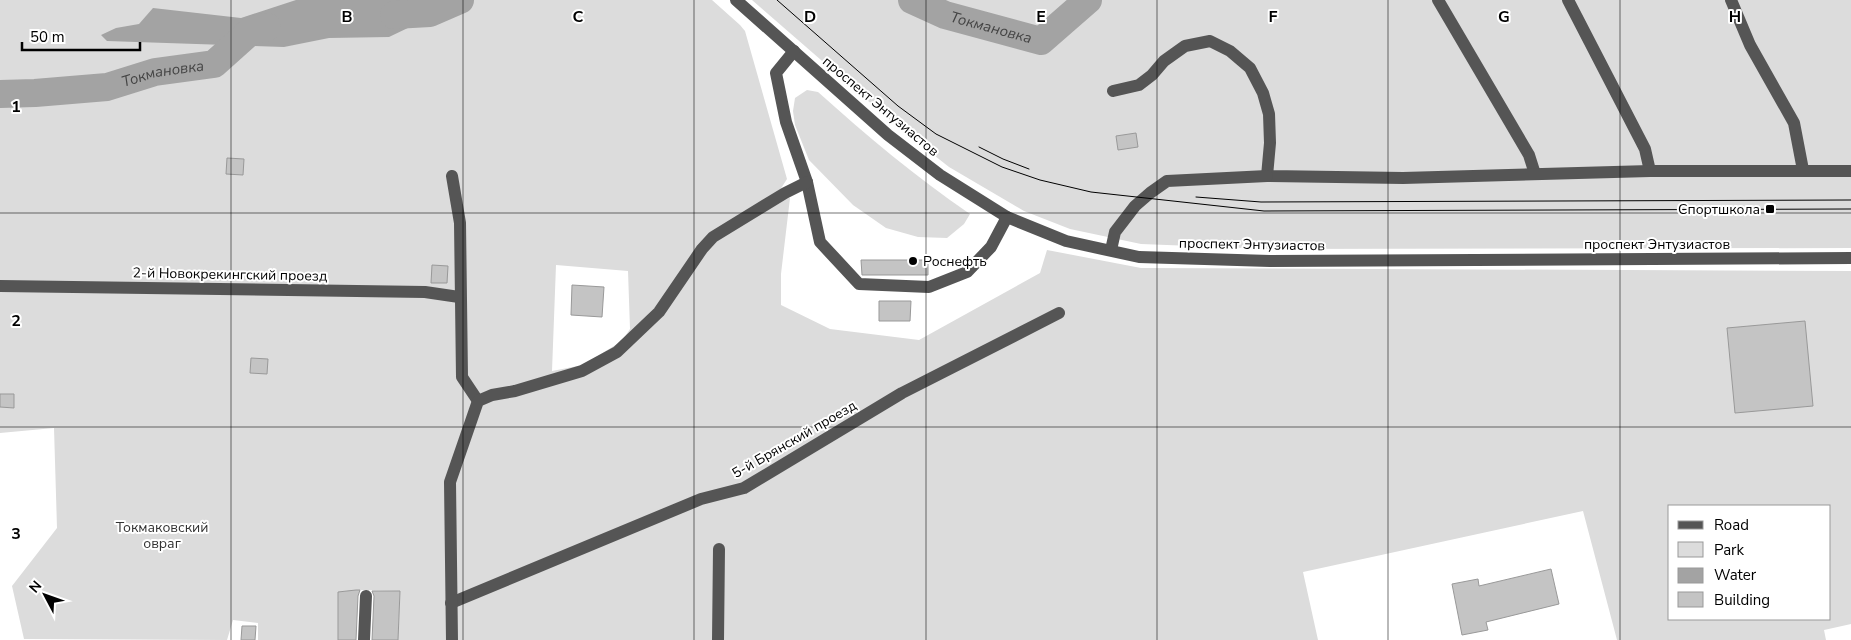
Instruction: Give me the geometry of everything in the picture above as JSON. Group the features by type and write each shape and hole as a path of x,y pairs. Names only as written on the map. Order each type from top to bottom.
{"street":[{"name":"проспект Энтузиастов","path":"736,0 888,135 940,175 1007,217 1066,241 1140,256 1270,261 1851,258"},
{"path":"1438,0 1529,155 1535,174"},
{"path":"1568,0 1645,149 1650,171"},
{"path":"1731,0 1750,45 1794,123 1804,170"},
{"path":"1113,91 1139,86 1164,61 1185,46 1210,41 1230,52 1250,68 1265,100 1269,114 1270,143 1267,176"},
{"path":"794,51 776,72 786,122 807,182 820,242 859,284 929,287 967,272 991,247 1007,217"},
{"path":"1111,250 1115,232 1135,206 1167,181 1267,176 1403,178 1650,171 1851,171"},
{"path":"452,176 460,223 462,377 478,401"},
{"path":"452,640 450,482 478,401 492,395 515,391 582,371 617,352 659,312 702,249 713,237 807,182"},
{"name":"2-й Новокрекингский проезд","path":"0,286 425,292 460,297"},
{"name":"5-й Брянский проезд","path":"451,603 701,499 744,488 902,393 1058,313"},
{"path":"718,640 719,549"},
{"path":"364,640 366,596"}],"green space":[{"name":"Токмаковский овраг","path":"0,0 712,0 745,31 787,179 778,193 790,198 781,274 781,305 830,329 919,340 1040,273 1047,250 1141,268 1851,271 1851,624 1824,630 1826,640 1617,640 1583,511 1303,572 1318,640 398,640 400,591 360,590 338,592 338,640 258,640 258,623 233,620 227,640 24,639 12,586 57,528 54,428 0,433","holes":["556,265 628,271 630,329 622,341 583,365 552,371"]},
{"path":"752,0 1851,0 1851,248 1270,249 1141,244 1070,229 1024,211 949,167 897,126"},
{"path":"807,90 818,92 892,156 970,214 964,224 947,238 918,237 886,228 853,205 809,160 795,125 793,111 795,98"}],"water":[{"path":"296,0 421,0 430,13 427,22 412,26 389,37 329,38 284,47 107,41 101,35 116,28 139,24 153,8 241,18"}],"building":[{"path":"1136,133 1138,147 1118,150 1116,136"},
{"path":"227,158 244,159 243,175 226,174"},
{"path":"861,260 928,260 928,275 862,275"},
{"path":"432,265 448,266 447,283 431,283"},
{"path":"572,285 604,287 602,317 571,315"},
{"path":"879,301 911,301 910,321 879,321"},
{"path":"1805,321 1813,406 1735,413 1727,328"},
{"path":"251,358 268,359 267,374 250,373"},
{"path":"0,394 14,394 14,408 0,407"},
{"path":"1551,569 1559,604 1486,622 1488,630 1462,635 1452,584 1478,579 1479,586"},
{"path":"360,590 358,596 356,640 338,640 338,592"},
{"path":"372,591 400,591 398,640 372,640 374,596"},
{"path":"242,626 256,626 255,640 241,640"}],"waterway":[{"name":"Токмановка","path":"394,15 430,13 460,0"},
{"name":"Токмановка","path":"912,0 945,15 1041,41 1088,0"},
{"name":"Токмановка","path":"0,94 107,87 155,72 214,64 252,30 267,27"}],"tram line":[{"path":"777,0 898,106 936,134 1002,167 1040,180 1091,192 1264,211 1851,209"},
{"path":"979,147 1029,169"},
{"path":"1196,197 1261,202 1851,200"}],"place":[{"name":"Спортшкола","path":"1770,209"},
{"name":"Роснефть","path":"913,261"}]}
